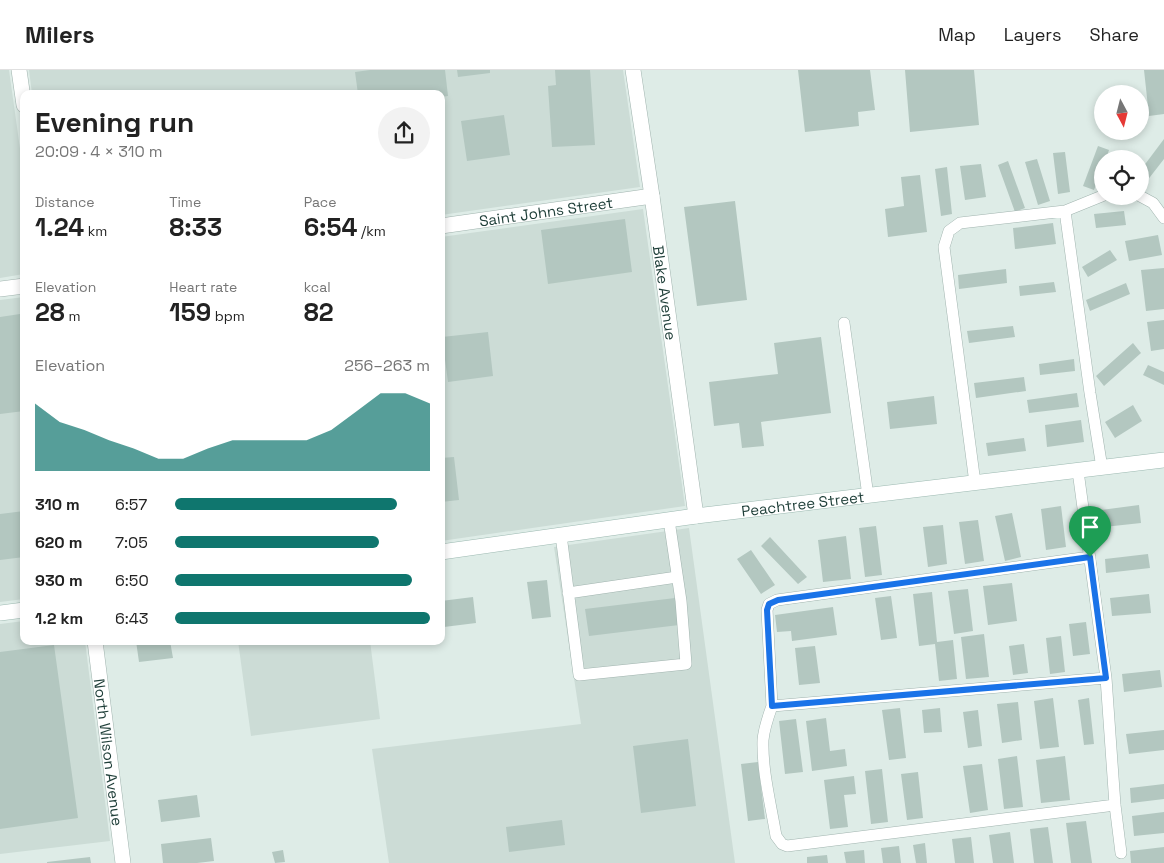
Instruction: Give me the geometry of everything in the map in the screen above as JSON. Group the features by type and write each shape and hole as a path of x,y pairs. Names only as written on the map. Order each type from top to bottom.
{"street":[{"path":"19,70 22,90"},
{"name":"Blake Avenue","path":"633,70 696,516"},
{"name":"Saint Johns Street","path":"445,225 652,196"},
{"path":"0,289 20,286"},
{"name":"Peachtree Street","path":"445,551 696,516 1164,460"},
{"path":"0,613 20,610"},
{"name":"North Wilson Avenue","path":"96,645 123,863"}],"lane":[{"path":"975,483 944,246 949,231 960,223 1065,211 1094,199"},
{"path":"1149,201 1153,203 1164,218"},
{"path":"1065,211 1088,384 1102,468"},
{"path":"844,323 868,496"},
{"path":"1078,471 1106,678 1115,806 1121,853"},
{"path":"561,535 578,675 686,664 669,520"},
{"path":"1090,557 778,600 769,604 767,610 772,706 763,739 765,765 776,836 782,844 787,846 1115,806"},
{"path":"568,593 677,578"},
{"path":"772,706 1106,678"}],"shaded area":[{"path":"0,70 9,70 20,148 20,275 0,278"},
{"path":"29,70 623,70 640,187 445,214 445,90 32,90"},
{"path":"643,209 685,506 445,540 445,236"},
{"path":"20,298 20,600 0,602 0,300"},
{"path":"689,528 735,863 389,863 372,749 581,724 554,547"},
{"path":"20,622 20,645 86,645 110,841 0,854 0,624"},
{"path":"239,645 371,645 380,719 251,736"}],"building":[{"path":"370,70 445,70 448,96 445,96 445,90 357,90 355,72"},
{"path":"457,70 490,70 490,73 458,77"},
{"path":"555,70 590,70 595,145 552,147 548,86 556,85"},
{"path":"798,70 870,70 875,110 858,112 859,126 805,132"},
{"path":"905,70 974,70 979,125 910,132"},
{"path":"1144,70 1164,70 1164,114 1149,116 1149,85 1146,85"},
{"path":"504,115 510,155 467,161 461,121"},
{"path":"1164,139 1164,159 1149,178 1149,159"},
{"path":"1098,146 1109,150 1096,150"},
{"path":"1065,152 1070,192 1058,194 1053,153"},
{"path":"1094,157 1094,190 1083,186"},
{"path":"1037,159 1050,201 1038,205 1025,162"},
{"path":"1008,161 1025,208 1015,212 998,165"},
{"path":"981,164 986,197 965,200 960,166"},
{"path":"947,167 952,214 941,216 935,169"},
{"path":"920,175 927,232 888,237 885,209 904,206 901,177"},
{"path":"735,201 747,300 697,306 684,207"},
{"path":"1124,211 1126,225 1096,228 1094,214"},
{"path":"625,219 632,272 548,284 541,230"},
{"path":"1053,223 1056,244 1015,249 1013,228"},
{"path":"1158,235 1162,255 1129,261 1125,241"},
{"path":"1110,250 1117,260 1088,277 1082,267"},
{"path":"1164,268 1164,309 1146,311 1141,270"},
{"path":"1006,269 1007,283 959,289 958,275"},
{"path":"1054,282 1056,292 1020,296 1019,286"},
{"path":"1126,283 1130,294 1090,311 1086,300"},
{"path":"20,314 20,412 0,414 0,317"},
{"path":"1164,320 1164,349 1151,351 1147,322"},
{"path":"1013,326 1015,337 969,343 967,331"},
{"path":"488,332 493,376 448,382 445,360 445,337"},
{"path":"821,337 831,413 761,422 764,446 742,448 739,423 714,426 709,382 778,374 774,343"},
{"path":"1133,343 1141,353 1104,386 1096,376"},
{"path":"1074,359 1075,371 1040,375 1039,364"},
{"path":"1148,365 1164,372 1164,385 1143,375"},
{"path":"1024,377 1026,391 976,398 974,383"},
{"path":"1077,393 1079,407 1029,413 1027,400"},
{"path":"934,396 937,424 890,429 887,402"},
{"path":"1133,405 1142,421 1115,438 1105,422"},
{"path":"1081,420 1084,442 1047,447 1045,425"},
{"path":"1024,438 1026,451 988,456 986,443"},
{"path":"454,457 459,500 445,502 445,458"},
{"path":"1139,505 1141,523 1104,527 1101,510"},
{"path":"1061,506 1066,547 1046,550 1041,509"},
{"path":"20,512 20,558 0,560 0,514"},
{"path":"1012,513 1021,557 1005,561 995,516"},
{"path":"978,520 984,561 965,564 959,522"},
{"path":"943,525 947,564 928,567 923,527"},
{"path":"876,526 882,575 865,577 859,528"},
{"path":"846,536 851,579 823,582 818,540"},
{"path":"770,537 807,577 798,584 761,546"},
{"path":"751,550 775,585 761,594 737,559"},
{"path":"1148,554 1150,568 1106,573 1105,559"},
{"path":"547,580 551,617 532,619 527,582"},
{"path":"1012,583 1017,621 988,625 983,586"},
{"path":"968,589 973,631 954,634 948,591"},
{"path":"932,592 937,642 953,640 957,679 939,681 935,644 919,646 913,594"},
{"path":"1149,594 1151,613 1112,616 1110,598"},
{"path":"891,596 897,638 881,640 875,598"},
{"path":"473,597 476,623 445,627 445,600"},
{"path":"675,598 679,625 589,636 585,609"},
{"path":"833,607 837,635 792,641 791,631 777,632 775,615"},
{"path":"1086,622 1090,654 1073,656 1069,624"},
{"path":"984,634 989,677 966,679 961,637"},
{"path":"1061,636 1065,672 1050,674 1046,638"},
{"path":"1024,644 1028,673 1013,675 1009,646"},
{"path":"54,645 78,818 0,829 0,652"},
{"path":"137,645 171,645 173,658 139,662"},
{"path":"815,646 820,683 799,685 795,648"},
{"path":"1160,670 1162,687 1124,692 1122,674"},
{"path":"1053,698 1059,747 1040,749 1034,701"},
{"path":"1089,698 1094,744 1084,745 1078,700"},
{"path":"1018,702 1022,740 1002,743 997,704"},
{"path":"900,708 906,758 889,760 882,710"},
{"path":"940,708 942,732 924,733 922,710"},
{"path":"978,710 982,746 968,748 963,712"},
{"path":"826,718 830,751 845,749 847,766 812,771 806,721"},
{"path":"796,719 803,772 785,774 779,721"},
{"path":"1164,730 1164,750 1129,754 1126,734"},
{"path":"688,739 696,806 641,813 633,746"},
{"path":"1017,756 1023,807 1004,809 998,759"},
{"path":"1065,756 1070,800 1041,803 1036,760"},
{"path":"758,762 765,819 748,821 741,764"},
{"path":"982,764 988,810 970,813 963,766"},
{"path":"882,769 888,822 871,824 865,771"},
{"path":"918,772 923,818 907,820 901,774"},
{"path":"854,776 856,794 844,795 848,827 830,829 824,780"},
{"path":"1164,784 1164,799 1131,803 1130,788"},
{"path":"197,795 200,817 161,822 158,800"},
{"path":"1164,812 1164,833 1134,836 1132,816"},
{"path":"562,820 565,845 509,852 506,827"},
{"path":"1086,821 1092,863 1071,863 1066,823"},
{"path":"1048,827 1053,863 1034,863 1030,829"},
{"path":"1010,832 1014,863 993,863 989,835"},
{"path":"971,837 974,863 955,863 952,839"},
{"path":"211,838 214,861 163,863 161,844"},
{"path":"925,843 927,863 916,863 913,845"},
{"path":"899,846 901,863 883,863 881,848"},
{"path":"1164,847 1164,863 1131,863 1130,851"},
{"path":"283,850 285,862 275,863 272,852"},
{"path":"864,850 865,863 846,863 844,852"},
{"path":"827,855 828,863 807,863 807,857"},
{"path":"90,857 91,863 47,863 47,862"}],"route":[{"path":"1090,557 1106,678 772,706 767,610 769,604 778,600 1090,557"}]}
